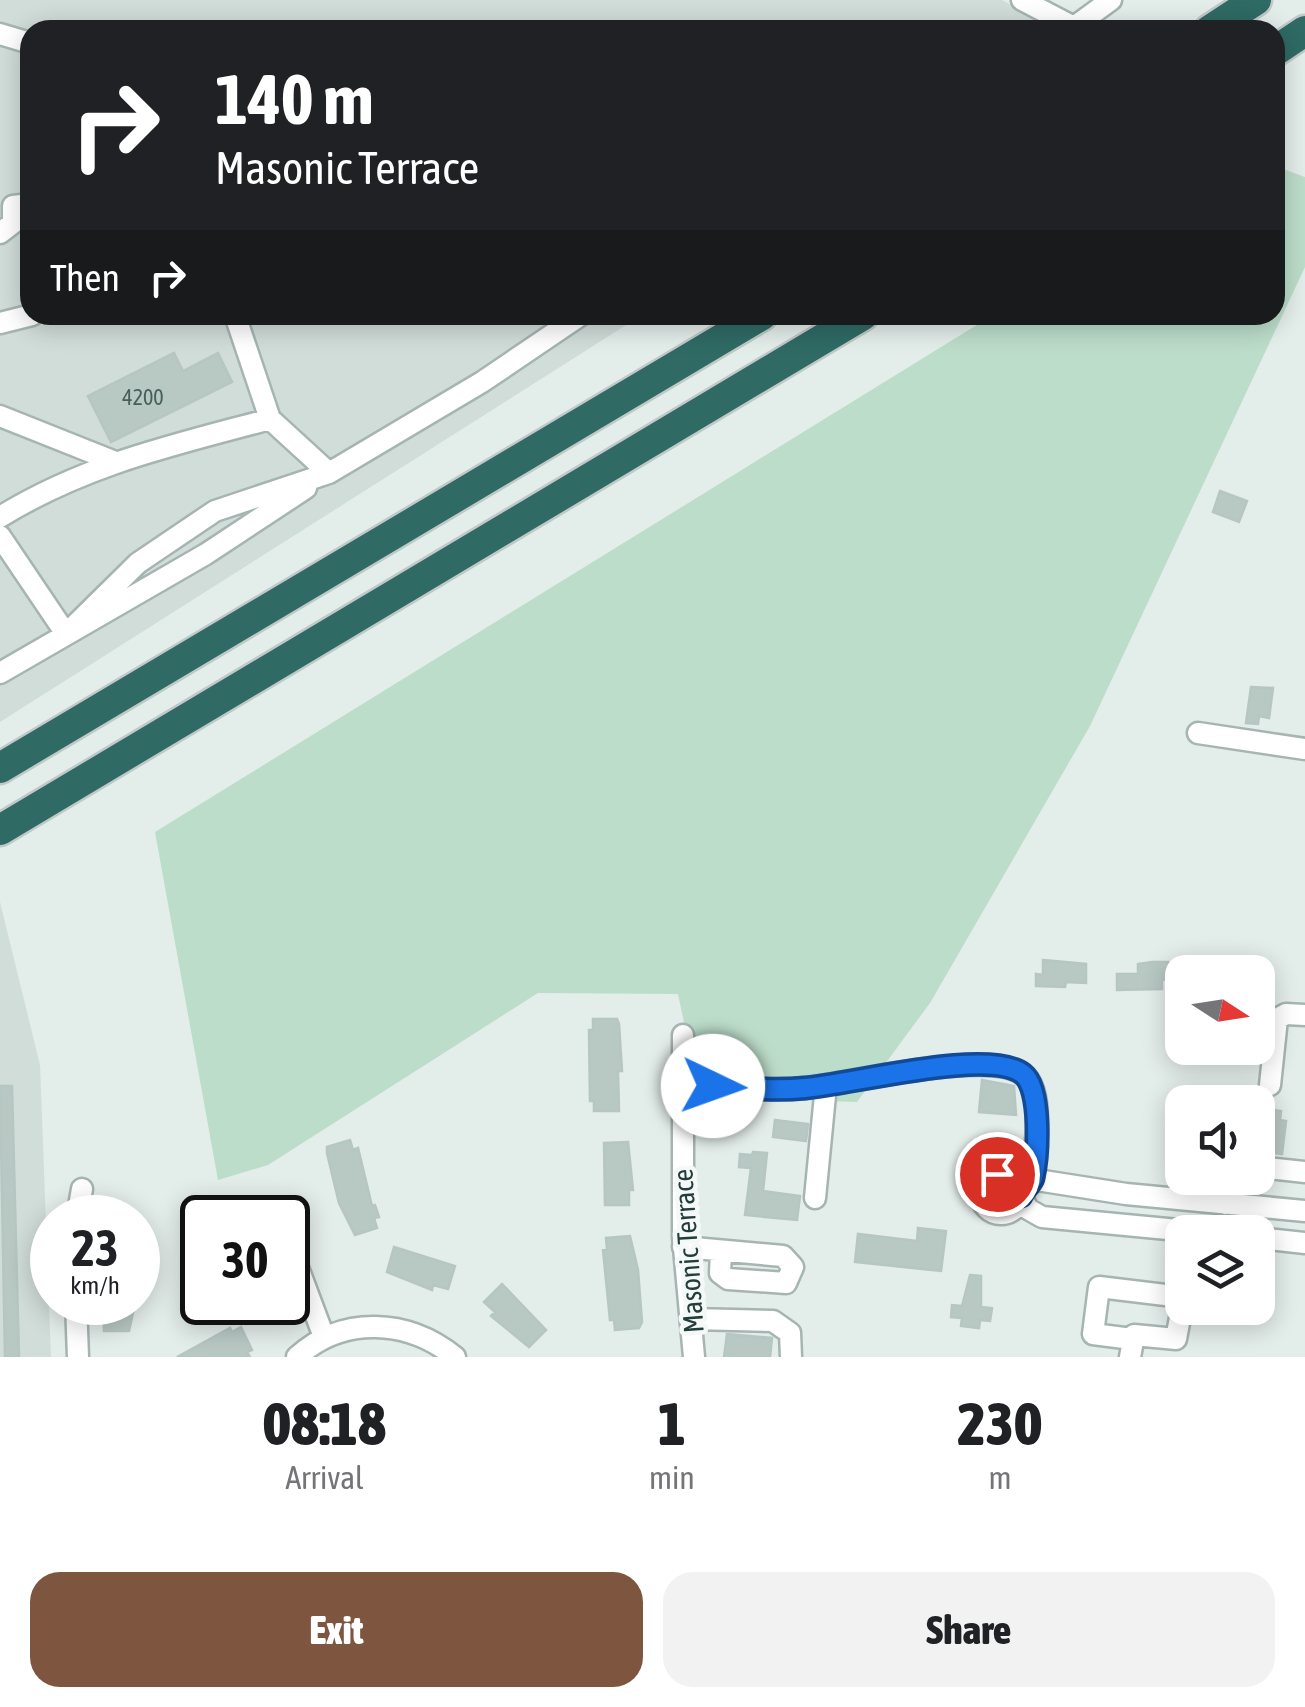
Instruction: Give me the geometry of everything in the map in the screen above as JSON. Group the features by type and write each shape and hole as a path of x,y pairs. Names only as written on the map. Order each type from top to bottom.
{"highway":[{"path":"1225,20 1256,0"},
{"path":"0,768 745,325"},
{"path":"0,830 846,325"}],"street":[{"path":"1022,0 1061,20"},
{"path":"1083,20 1110,0"},
{"path":"0,234 13,223 13,206 20,205"},
{"path":"238,325 270,419 329,473"},
{"path":"0,672 206,554 566,325"},
{"path":"0,416 113,461"},
{"path":"0,518 30,499 113,461 270,419"},
{"path":"66,634 138,563 215,511 329,473"},
{"path":"0,536 66,634"},
{"path":"1198,734 1305,749"},
{"path":"1270,1084 1278,1019 1286,1014 1305,1016"},
{"name":"Masonic Terrace","path":"683,1035 683,1246 694,1357"},
{"path":"682,1085 826,1085 955,1067 1012,1068 1025,1076 1035,1094 1028,1209 1042,1217 1165,1229"},
{"path":"815,1198 826,1085"},
{"path":"1275,1169 1305,1172"},
{"path":"1027,1189 1050,1181 1305,1212"},
{"path":"81,1195 82,1189"},
{"path":"1225,1204 1226,1195"},
{"path":"1191,1215 1192,1201"},
{"path":"1275,1239 1305,1242"},
{"path":"683,1246 721,1252"},
{"path":"1165,1295 1099,1287 1094,1334 1131,1348 1139,1334 1176,1339 1179,1325"},
{"path":"310,1299 324,1336"},
{"path":"692,1319 773,1321 790,1333 791,1357"},
{"path":"77,1325 78,1357"},
{"path":"297,1357 324,1336 370,1326 397,1328 432,1341 456,1357"}],"shaded area":[{"path":"0,0 1002,0 1038,20 20,20 20,325 626,325 0,722"},
{"path":"0,902 40,1065 45,1195 30,1195 30,1325 50,1325 51,1357 0,1357"}],"green space":[{"path":"1285,170 1305,177 1305,267 1285,310"},
{"path":"977,325 1278,325 1090,726 930,1003 857,1102 700,1097 678,994 538,993 268,1165 218,1180 155,832"}],"building":[{"path":"174,353 183,371 218,353 232,382 111,442 88,396"},
{"path":"1220,491 1247,501 1239,522 1213,512"},
{"path":"1251,687 1273,688 1269,718 1259,716 1258,724 1246,723"},
{"path":"1043,960 1086,964 1086,983 1036,986 1036,974 1043,975"},
{"path":"1165,962 1162,989 1117,990 1117,974 1138,974 1138,964"},
{"path":"593,1019 617,1019 619,1024 619,1111 594,1111 594,1101 590,1101 589,1030 593,1030"},
{"path":"982,1080 1014,1086 1016,1115 979,1112"},
{"path":"0,1086 12,1086 19,1357 5,1357"},
{"path":"1275,1110 1281,1111 1280,1120 1286,1121 1282,1154 1275,1153"},
{"path":"775,1120 808,1124 806,1141 773,1137"},
{"path":"350,1140 353,1150 358,1148 372,1206 375,1205 379,1217 374,1218 377,1228 355,1235 339,1203 327,1153 327,1147"},
{"path":"628,1142 633,1190 629,1190 629,1205 605,1205 604,1143"},
{"path":"767,1153 763,1191 800,1196 797,1220 745,1215 751,1168 739,1167 740,1154"},
{"path":"918,1228 946,1231 941,1271 855,1262 858,1234 917,1241"},
{"path":"630,1236 638,1270 642,1322 639,1328 615,1330 614,1320 610,1320 603,1250 607,1249 606,1238"},
{"path":"394,1247 455,1266 448,1289 433,1285 432,1290 387,1272"},
{"path":"970,1275 981,1276 981,1307 992,1308 990,1321 980,1320 979,1328 961,1326 962,1318 951,1317 952,1305 962,1306"},
{"path":"502,1284 546,1330 529,1347 491,1316 495,1312 484,1302"},
{"path":"104,1325 130,1325 129,1331 104,1331"},
{"path":"241,1327 252,1350 247,1352 250,1357 177,1357 230,1328 232,1332"},
{"path":"727,1334 772,1338 770,1357 724,1357"}],"route":[{"path":"713,1086 805,1088 955,1067 1012,1068 1025,1076 1035,1094 1032,1182 1021,1196 1015,1179 997,1174"}]}
